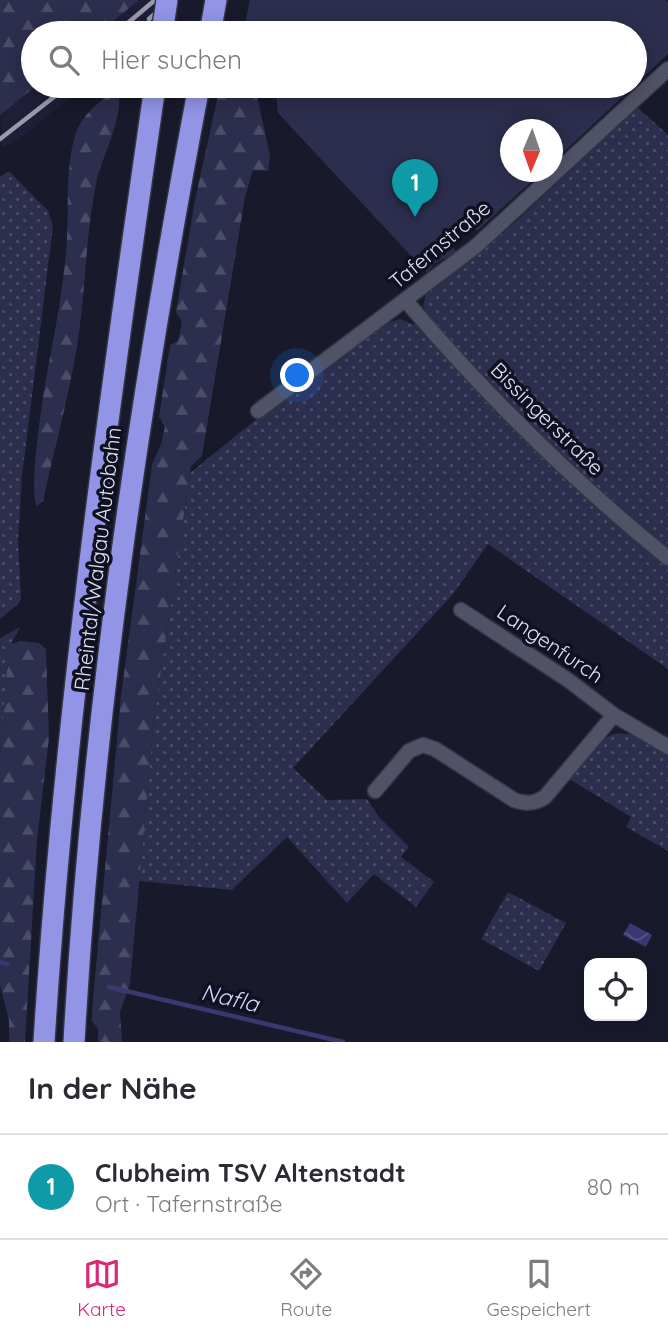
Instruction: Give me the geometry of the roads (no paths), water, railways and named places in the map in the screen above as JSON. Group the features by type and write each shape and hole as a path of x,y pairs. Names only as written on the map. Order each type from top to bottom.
{"highway":[{"path":"164,21 167,0"},
{"path":"212,21 216,0"},
{"name":"Rheintal/Walgau Autobahn","path":"44,1042 54,898 74,700 115,369 153,98"},
{"name":"Rheintal/Walgau Autobahn","path":"74,1042 93,800 124,538 169,248 197,98"}],"street":[{"name":"Tafernstraße","path":"647,88 668,69"},
{"name":"Tafernstraße","path":"258,411 475,247 637,98"},
{"name":"Bissingerstraße","path":"406,301 544,449 668,558"},
{"name":"Langenfurch","path":"461,610 568,680 614,715 668,747"},
{"path":"375,791 409,751 423,745 435,749 514,800 528,803 538,801 545,797 614,715"}],"water":[{"path":"630,923 652,935 646,947 623,935"}],"waterway":[{"name":"Nafla","path":"0,962 7,964"},
{"name":"Nafla","path":"109,987 343,1042"}],"railway":[{"path":"130,21 155,0"},
{"path":"149,19 170,0"},
{"path":"0,139 53,98"}],"place":[{"name":"Clubheim TSV Altenstadt","path":"415,217"}]}
